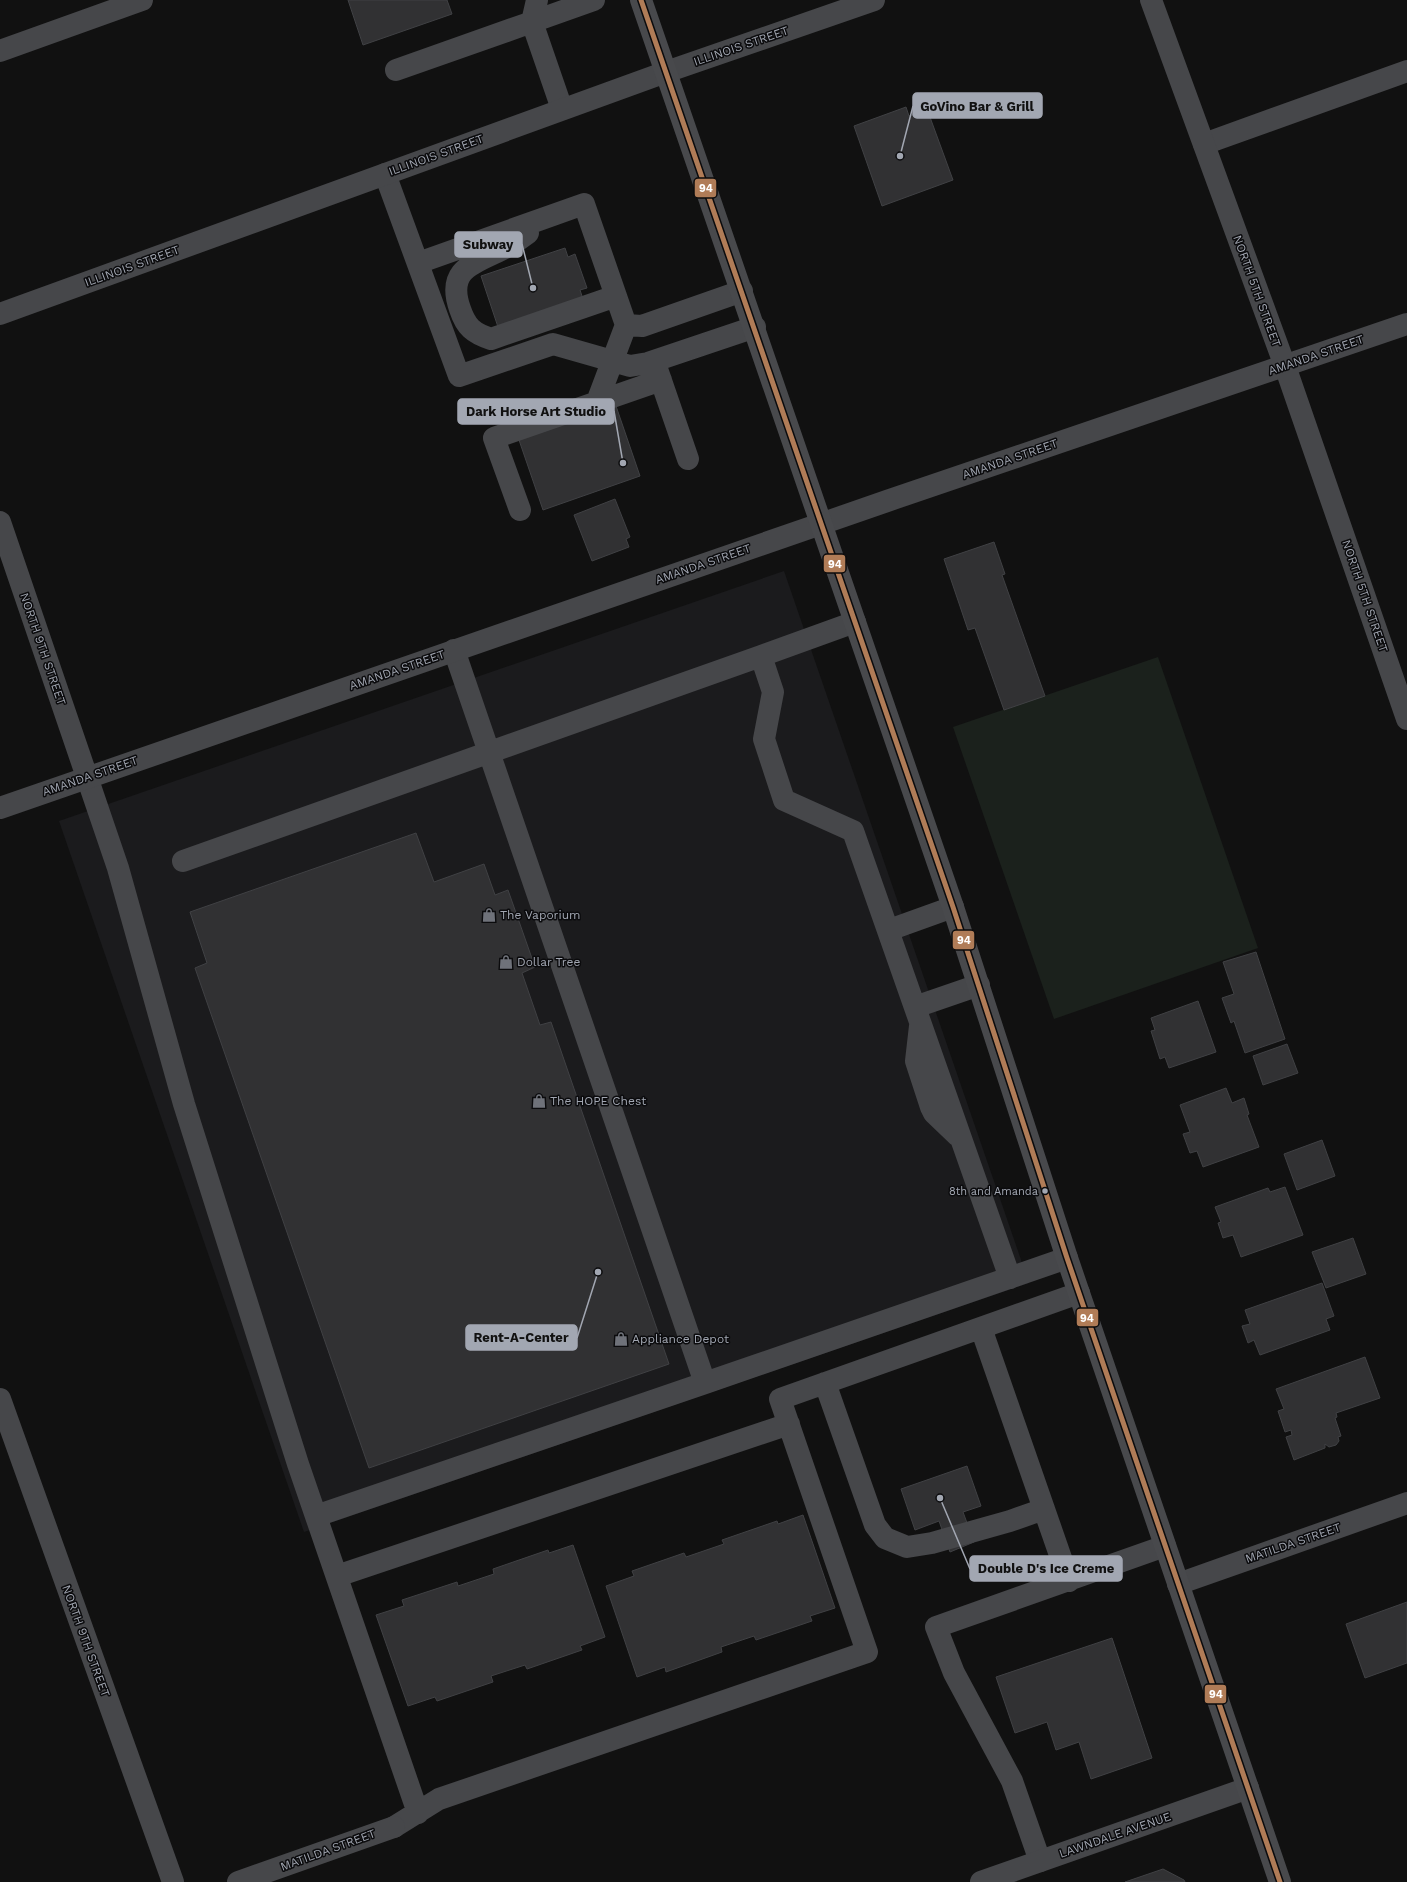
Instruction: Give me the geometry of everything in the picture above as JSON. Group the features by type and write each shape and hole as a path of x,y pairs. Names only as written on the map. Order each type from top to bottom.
{"main road":[{"path":"641,0 755,327 953,907 1067,1258 1280,1882"}],"street":[{"path":"0,50 142,0"},
{"path":"537,0 532,22 562,109"},
{"path":"396,70 594,0"},
{"name":"ILLINOIS STREET","path":"0,314 562,109 874,0"},
{"name":"NORTH 5TH STREET","path":"1151,0 1285,366 1407,719"},
{"path":"1204,144 1407,71"},
{"path":"385,174 459,376 553,344 630,366 658,370"},
{"path":"418,264 584,204 626,325 597,402"},
{"path":"548,217 520,239 499,252 476,261 463,271 456,283 456,298 464,319 475,333 491,339 616,296"},
{"path":"626,325 642,326 742,291"},
{"name":"AMANDA STREET","path":"0,808 454,650 1407,324"},
{"path":"520,510 494,438 597,402 658,370 755,327"},
{"path":"658,370 688,459"},
{"name":"NORTH 9TH STREET","path":"0,522 7,565 87,777 118,868 184,1104 316,1516 418,1813"},
{"path":"183,861 855,622"},
{"path":"454,650 705,1383"},
{"path":"761,656 773,692 764,739 784,800 853,830 1010,1278"},
{"path":"889,930 953,907"},
{"path":"918,1014 979,984"},
{"path":"316,1516 1067,1258"},
{"path":"336,1576 789,1424 780,1399 1079,1293"},
{"path":"981,1328 1069,1580"},
{"path":"825,1383 875,1525 885,1538 907,1547 932,1543 1010,1521 1044,1509"},
{"name":"NORTH 9TH STREET","path":"0,1399 173,1882"},
{"name":"MATILDA STREET","path":"238,1882 394,1826 439,1800 867,1652 789,1424"},
{"name":"MATILDA STREET","path":"1178,1584 1407,1503"},
{"path":"1040,1861 1012,1781 954,1674 936,1627 1165,1546"},
{"name":"LAWNDALE AVENUE","path":"982,1882 1012,1877 1040,1861 1248,1788"}],"shaded area":[{"path":"784,571 1029,1283 304,1532 59,821"},
{"path":"1158,657 1258,948 1054,1019 953,727"}],"building":[{"path":"348,0 447,0 452,14 363,45"},
{"path":"906,107 909,116 927,109 953,180 882,206 854,126"},
{"path":"565,248 568,257 575,254 587,288 580,290 583,299 498,327 481,276"},
{"path":"616,406 640,476 543,510 519,440"},
{"path":"615,499 630,537 626,539 629,547 592,561 574,515"},
{"path":"994,542 1005,574 1002,575 1045,696 1004,710 975,628 968,630 944,559"},
{"path":"416,833 434,882 484,864 495,895 508,890 535,967 522,973 540,1025 551,1022 669,1364 369,1468 195,968 207,963 190,912"},
{"path":"1256,952 1285,1039 1245,1053 1234,1021 1231,1023 1222,998 1234,994 1223,962"},
{"path":"1198,1001 1216,1052 1169,1068 1165,1057 1160,1059 1151,1031 1155,1030 1151,1018"},
{"path":"1287,1044 1298,1073 1263,1085 1253,1056"},
{"path":"1226,1088 1232,1103 1244,1098 1249,1114 1247,1115 1259,1147 1203,1167 1197,1151 1190,1153 1183,1134 1190,1132 1180,1105"},
{"path":"1322,1140 1335,1176 1297,1190 1284,1154"},
{"path":"1285,1187 1303,1235 1241,1257 1233,1235 1223,1238 1218,1223 1221,1222 1215,1207 1268,1188 1270,1192"},
{"path":"1353,1238 1366,1274 1326,1288 1312,1252"},
{"path":"1322,1283 1334,1316 1326,1319 1330,1330 1260,1355 1254,1340 1248,1343 1242,1326 1250,1324 1245,1310"},
{"path":"1365,1357 1380,1398 1336,1413 1337,1417 1335,1418 1341,1436 1338,1437 1339,1441 1336,1445 1329,1447 1325,1444 1325,1448 1294,1460 1286,1437 1292,1435 1291,1430 1285,1432 1278,1411 1284,1409 1276,1389"},
{"path":"967,1466 981,1506 963,1512 974,1542 950,1552 939,1521 915,1530 901,1489"},
{"path":"803,1515 835,1608 810,1616 812,1621 756,1640 754,1636 721,1647 722,1652 666,1672 665,1667 637,1677 606,1586 634,1576 632,1571 684,1553 686,1557 724,1544 722,1540 777,1521 778,1524"},
{"path":"573,1545 605,1637 580,1646 582,1650 527,1669 525,1665 491,1676 493,1682 437,1701 435,1697 408,1706 376,1615 404,1606 402,1600 457,1582 458,1586 494,1574 493,1569 548,1550 549,1553"},
{"path":"1407,1602 1407,1663 1365,1678 1346,1624"},
{"path":"1112,1638 1152,1758 1091,1779 1079,1742 1056,1750 1047,1722 1015,1733 996,1677"},
{"path":"1163,1869 1184,1880 1185,1882 1125,1882"}],"transit line":[{"name":"94","path":"641,0 953,907 1067,1258 1280,1882"}],"place":[{"name":"GoVino Bar & Grill","path":"900,156"},
{"name":"Subway","path":"533,288"},
{"name":"Dark Horse Art Studio","path":"623,463"},
{"name":"The Vaporium","path":"489,915"},
{"name":"Dollar Tree","path":"506,962"},
{"name":"The HOPE Chest","path":"539,1101"},
{"name":"8th and Amanda","path":"1045,1191"},
{"name":"Rent-A-Center","path":"598,1272"},
{"name":"Appliance Depot","path":"621,1339"},
{"name":"Double D's Ice Creme","path":"940,1498"}]}
